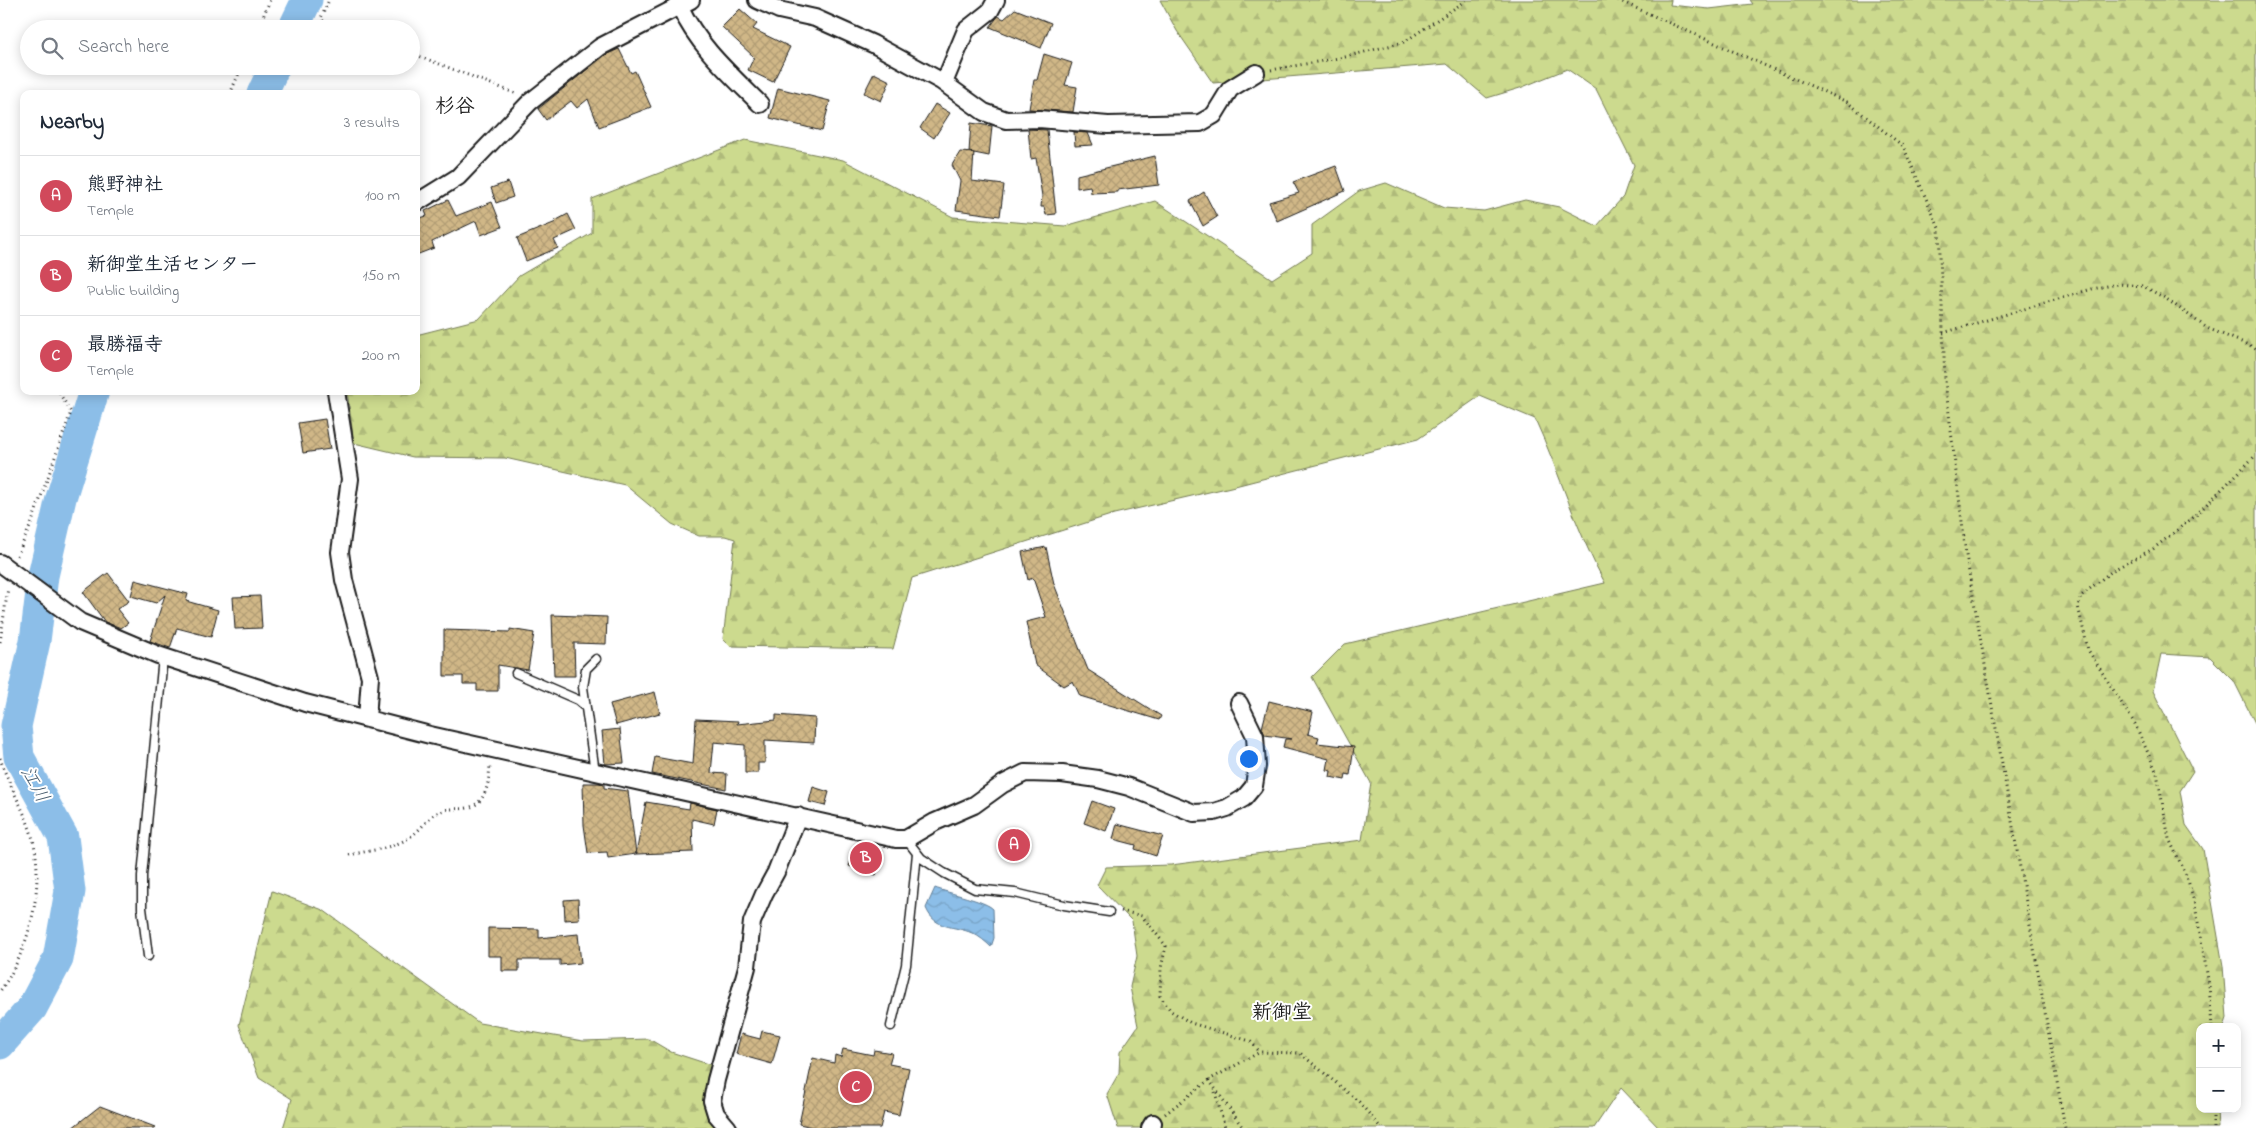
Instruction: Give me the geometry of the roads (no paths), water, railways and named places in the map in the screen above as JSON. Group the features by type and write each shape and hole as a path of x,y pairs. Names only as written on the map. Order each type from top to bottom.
{"street":[{"path":"757,0 779,10 815,18 873,44 944,83 984,112 1006,120 1039,120 1108,125 1200,123 1214,116 1230,89 1256,73"},
{"path":"944,83 966,30 990,11 996,0"},
{"path":"420,201 458,177 530,102 600,47 686,3 686,20 710,54 760,104"},
{"path":"337,395 350,479 340,552 344,580 370,677 367,719"},
{"path":"10,570 80,622 163,657 305,703 492,749 896,839 906,839 935,822 974,805 1003,784 1025,773 1062,774 1098,779 1129,787 1194,813 1214,812 1227,808 1244,798 1254,786 1256,736 1239,703"},
{"path":"728,1128 716,1114 712,1101 716,1080 747,967 752,922 776,872 798,816"}],"lane":[{"path":"148,956 142,908 142,876 163,657"},
{"path":"595,772 583,687 586,669 596,659"},
{"path":"516,673 578,700 585,706"},
{"path":"906,839 917,853 944,873 975,889 1015,893 1064,905 1109,912"},
{"path":"891,1026 906,965 917,853"}],"water":[{"path":"935,888 975,900 993,909 994,938 991,947 972,933 946,926 934,920 926,908"}],"waterway":[{"name":"江川","path":"297,20 307,0"},
{"name":"江川","path":"264,90 271,75"},
{"name":"江川","path":"0,1044 32,1008 58,959 70,891 63,837 19,757 16,726 35,641 43,576 61,498 93,395"}],"place":[{"name":"熊野神社","path":"1014,845"},
{"name":"新御堂生活センター","path":"866,858"},
{"name":"最勝福寺","path":"856,1087"}],"district":[{"name":"杉谷","path":"455,107"},
{"name":"新御堂","path":"1282,1013"}]}
